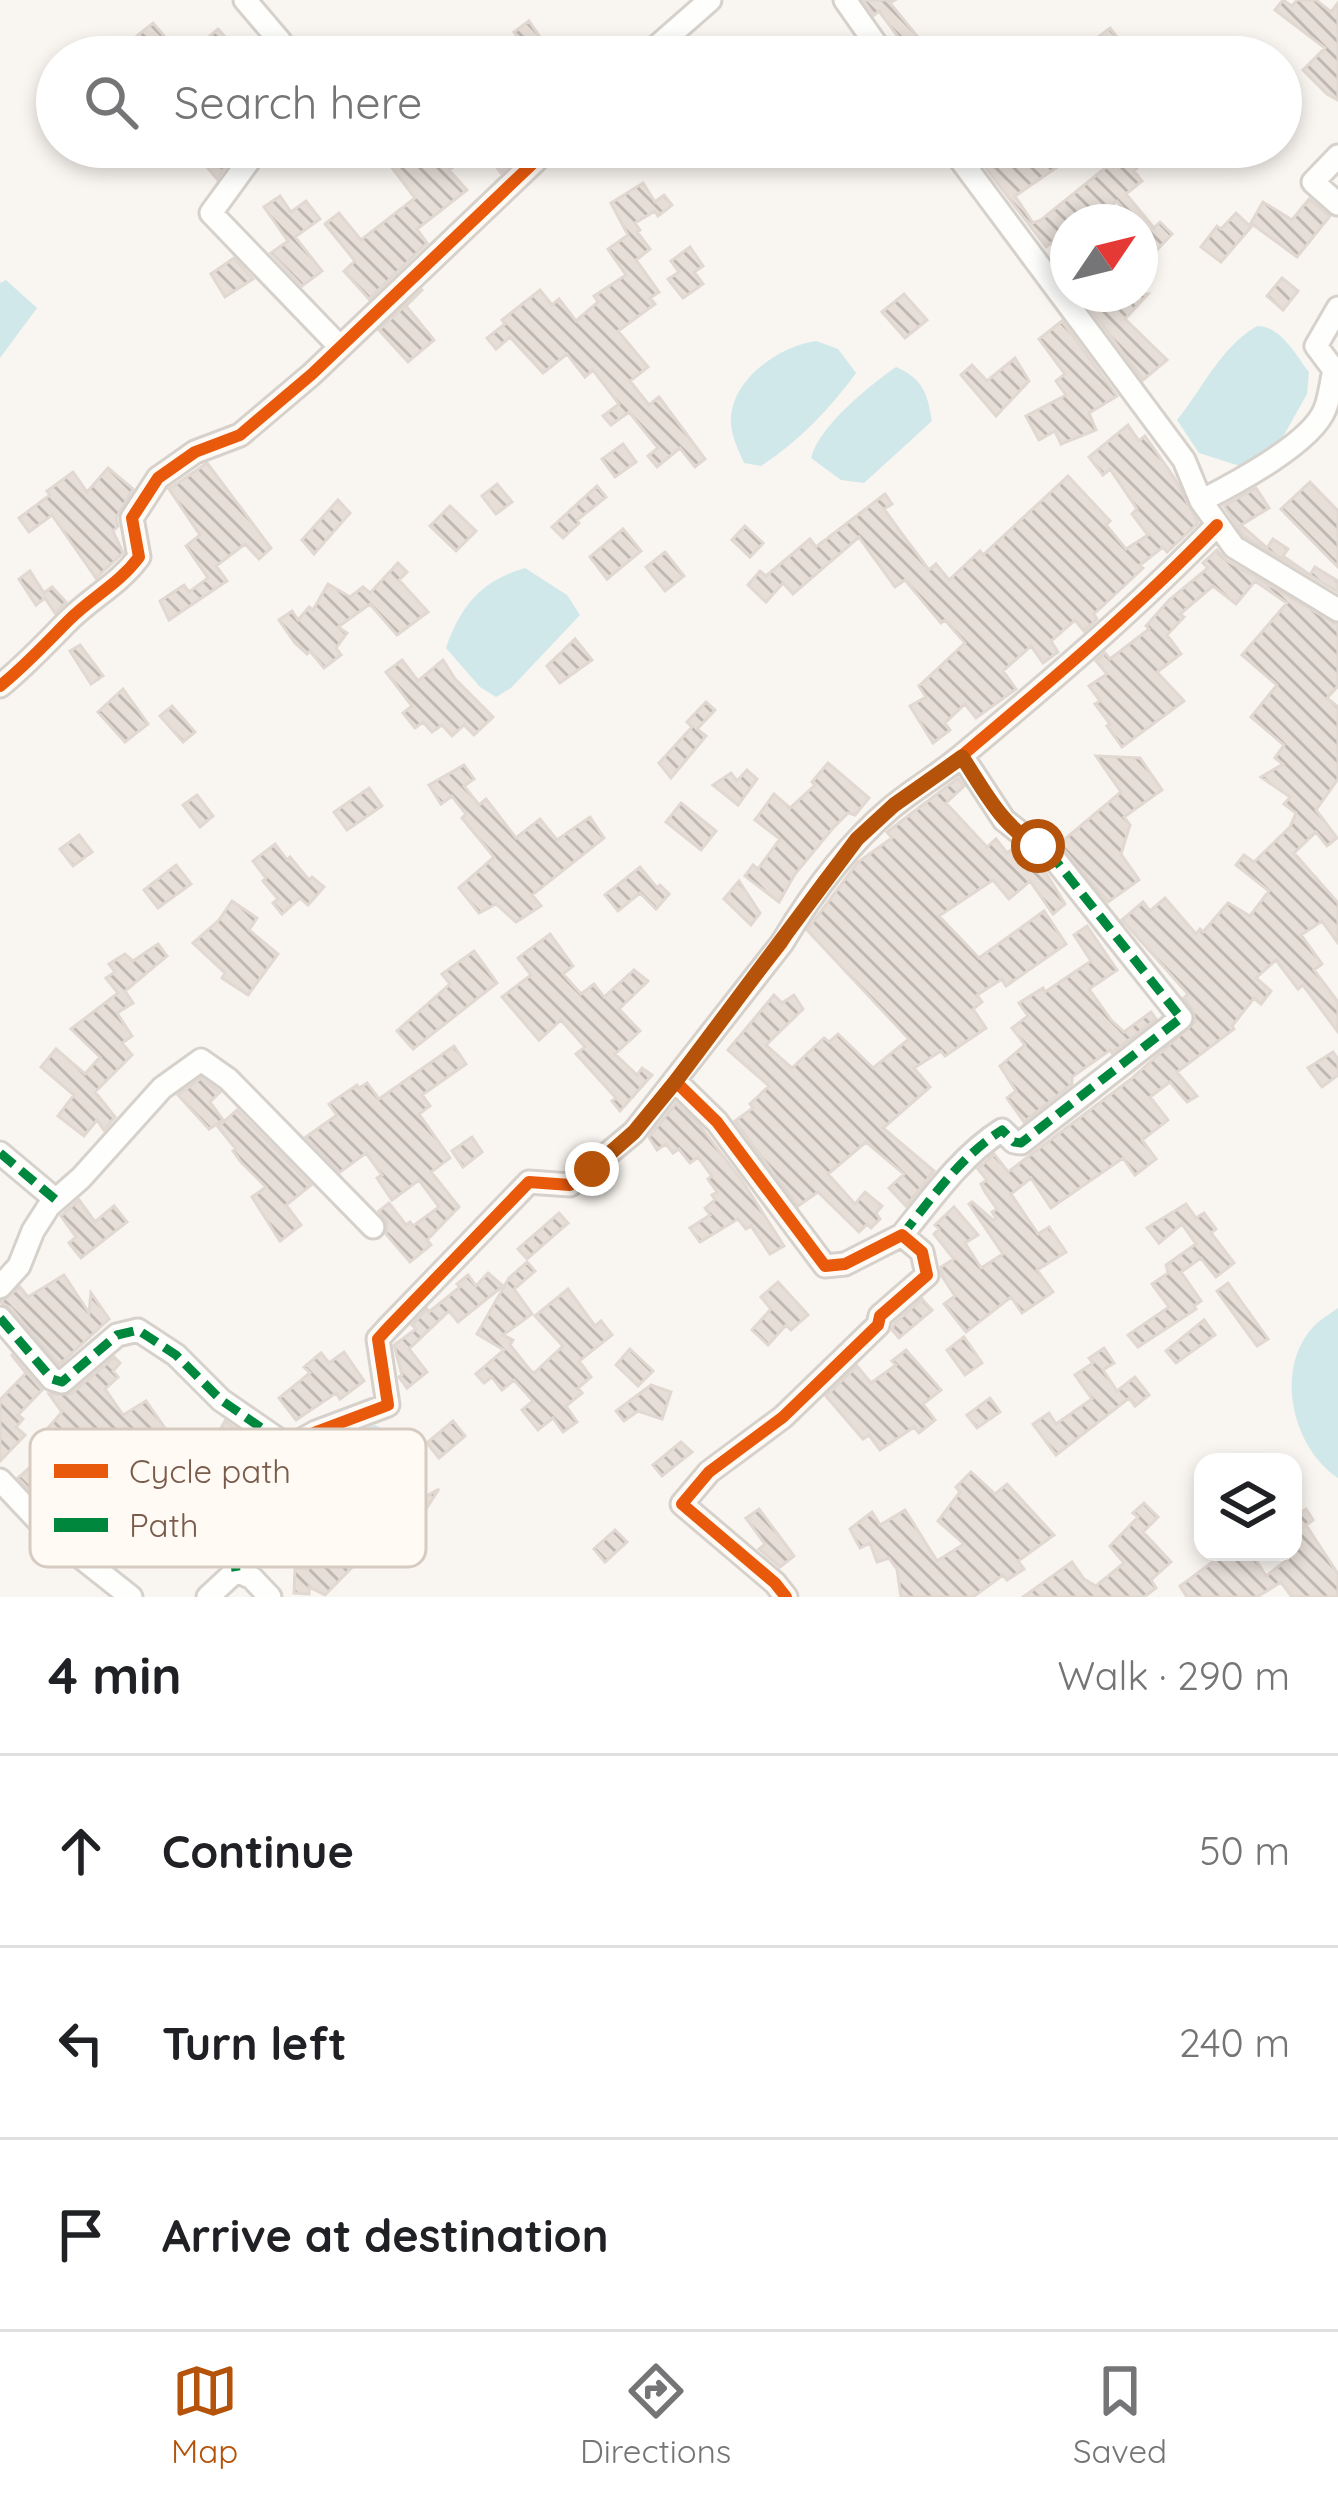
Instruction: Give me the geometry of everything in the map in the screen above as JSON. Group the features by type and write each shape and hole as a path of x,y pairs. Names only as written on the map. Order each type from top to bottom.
{"street":[{"path":"244,0 276,36"},
{"path":"669,36 710,0"},
{"path":"845,0 870,36"},
{"path":"1338,156 1313,182 1338,204"},
{"path":"244,168 211,213 340,347"},
{"path":"0,686 39,654 70,619 124,578 140,557 132,518 158,478 195,452 240,435 528,168"},
{"path":"967,168 1184,460 1201,501 1234,547 1338,610"},
{"path":"1201,501 1246,477 1302,436 1324,413 1334,370 1316,346 1338,308"},
{"path":"324,1429 388,1405 378,1339 529,1182 571,1186 634,1132 857,839 1126,617 1217,525"},
{"path":"676,1081 718,1122 825,1266 844,1264 902,1235 956,1169 992,1136 1002,1130 1021,1143 1181,1019 1057,861 1004,820 962,757"},
{"path":"0,1287 19,1266 33,1231 56,1200 162,1088 201,1060 229,1079 373,1227"},
{"path":"0,1153 56,1200"},
{"path":"786,1597 775,1582 682,1504 709,1472 783,1417 926,1275 922,1252 902,1235"},
{"path":"0,1318 52,1378 62,1382 117,1335 138,1330 176,1355 221,1400 263,1429"},
{"path":"0,1480 30,1512"},
{"path":"93,1567 131,1597"},
{"path":"235,1567 236,1571"},
{"path":"208,1597 236,1571"},
{"path":"236,1571 252,1578 270,1597"}],"water":[{"path":"6,280 37,308 0,358 0,283"},
{"path":"1257,326 1273,331 1293,350 1309,372 1307,394 1280,442 1243,467 1199,453 1177,420 1222,357"},
{"path":"816,341 838,349 856,373 788,446 761,466 744,463 731,424 740,390 774,357"},
{"path":"896,367 922,388 932,421 864,483 841,480 811,458 816,446 846,408"},
{"path":"525,568 567,595 580,615 511,688 496,697 480,687 446,648 458,619 475,597 496,580"},
{"path":"1338,1308 1338,1478 1322,1465 1299,1427 1292,1384 1302,1342"}],"building":[{"path":"863,0 895,0 890,3 917,36 898,36 879,11 874,15"},
{"path":"1283,0 1292,6 1297,0 1316,0 1331,12 1338,3 1338,100 1303,70 1325,48 1275,10"},
{"path":"529,21 539,36 517,36 514,32"},
{"path":"153,23 164,36 137,36"},
{"path":"208,168 225,168 217,179"},
{"path":"392,168 452,168 467,190 417,229 427,243 369,299 344,271 355,261 325,224 339,213 361,240 415,198"},
{"path":"986,168 1056,168 1015,196 1033,223 1050,213 1050,244 1046,247"},
{"path":"1105,168 1137,168 1134,171 1142,181 1126,194 1134,204 1061,204"},
{"path":"643,183 655,202 664,195 672,205 658,216 655,211 635,223 650,249 636,260 659,292 650,298 655,304 618,331 648,367 630,381 649,405 659,397 705,459 695,467 680,448 657,467 648,456 658,448 629,412 611,425 603,416 619,404 593,370 585,377 567,354 543,373 510,337 496,349 487,338 540,290 552,305 559,299 576,321 598,302 594,296 626,275 608,249 628,235 611,203"},
{"path":"280,196 291,212 306,201 320,219 295,237 322,271 302,286 271,253 288,241 264,207"},
{"path":"1309,199 1330,216 1297,257 1251,223 1263,202 1292,220"},
{"path":"1236,213 1251,227 1221,262 1201,247 1217,226 1221,229"},
{"path":"1158,224 1172,234 1158,249"},
{"path":"690,247 703,266 694,272 703,284 683,298 668,279 679,272 671,261"},
{"path":"234,258 253,279 225,297 211,274"},
{"path":"1282,278 1298,291 1283,310 1267,296"},
{"path":"423,289 406,306 434,340 408,362 379,330"},
{"path":"904,294 927,320 905,338 882,312"},
{"path":"1093,312 1131,312 1125,319 1167,360 1143,380"},
{"path":"1062,321 1117,396 1089,413 1096,430 1061,444 1055,431 1039,440 1026,416 1066,395 1056,381 1065,374 1039,339"},
{"path":"1015,358 1029,381 996,416 961,375 972,365 987,381"},
{"path":"1128,425 1139,441 1145,436 1198,523 1167,552 1163,547 1140,565 1143,568 1094,614 1097,619 1084,631 1075,620 1051,641 1058,652 1043,663 1031,646 1003,671 1016,689 976,718 965,704 945,723 950,730 933,743 910,706 926,697 919,686 965,643 905,580 895,587 859,537 793,594 783,583 766,602 748,585 760,571 766,576 810,539 816,547 885,494 892,504 884,509 902,534 929,570 936,564 949,580 1068,476 1110,521 1106,525 1126,549 1148,535 1110,469 1103,475 1089,457"},
{"path":"623,444 636,462 615,477 602,459"},
{"path":"207,463 271,548 259,559 245,544 216,566 227,581 169,620 160,601 184,585 189,592 208,578 186,546 200,535 169,489"},
{"path":"108,468 133,489 113,531 123,553 96,578 52,515 29,532 19,518 73,472 87,492"},
{"path":"1310,482 1338,511 1338,567 1281,509"},
{"path":"497,484 512,502 496,514 482,496"},
{"path":"597,486 606,497 563,538 552,527"},
{"path":"1256,488 1269,508 1238,527 1224,506"},
{"path":"338,500 350,513 314,554 302,540"},
{"path":"450,506 476,531 456,551 430,526"},
{"path":"745,526 763,543 750,557 732,540"},
{"path":"1242,526 1267,548 1273,539 1288,549 1283,556 1310,575 1315,567 1338,581 1338,592 1244,536"},
{"path":"623,529 641,551 607,579 590,557"},
{"path":"1217,550 1226,560 1338,625 1338,686 1327,698 1338,707 1338,779 1316,810 1337,838 1327,846 1316,832 1294,853 1338,903 1338,943 1322,921 1301,935 1322,964 1314,970 1338,1002 1338,1032 1303,985 1298,989 1276,960 1256,978 1271,991 1261,1004 1254,998 1234,1029 1177,1072 1197,1096 1187,1102 1170,1082 1150,1097 1168,1120 1142,1140 1156,1159 1135,1175 1123,1158 1051,1208 1031,1178 1011,1194 1038,1234 1049,1227 1066,1252 1037,1270 1053,1292 1022,1313 1011,1297 966,1332 944,1304 955,1296 941,1267 954,1259 934,1234 939,1229 935,1225 954,1207 978,1235 965,1243 981,1268 1003,1254 969,1204 996,1218 992,1212 997,1209 981,1184 987,1180 978,1169 994,1154 1008,1172 1131,1079 1195,1022 1184,998 1188,994 1122,920 1143,902 1150,911 1165,898 1196,934 1228,903 1250,916 1269,891 1236,865 1244,855 1254,862 1290,827 1296,813 1284,804 1290,797 1261,777 1283,764 1275,758 1284,745 1251,717 1277,685 1242,655 1287,603 1255,581 1236,604 1213,586 1180,614 1184,617 1167,635 1181,654 1157,672 1184,701 1122,747 1089,686 1107,674 1096,661 1105,653 1110,659 1149,629 1146,626 1169,600 1208,568 1203,563"},
{"path":"665,552 684,576 665,591 646,567"},
{"path":"398,563 407,572 399,580 428,612 397,635 370,604 338,627 347,633 336,648 341,655 324,668 310,651 307,654 295,643 279,620 292,611 298,620 309,607 313,610 328,584 350,597 363,587 370,593"},
{"path":"30,571 44,593 52,587 66,602 55,613 45,598 36,605 19,579"},
{"path":"575,639 592,660 560,683 547,666"},
{"path":"80,645 103,676 91,684 70,651"},
{"path":"402,660 418,681 443,660 493,717 474,735 464,725 452,736 442,725 432,732 423,722 415,728 403,713 412,706 386,672"},
{"path":"123,689 148,724 125,742 98,712"},
{"path":"706,702 715,710 697,729 706,736 671,778 659,763 692,727 687,722"},
{"path":"172,706 195,732 183,742 160,716"},
{"path":"1096,756 1140,758 1162,790 1124,817 1130,825 1121,854 1139,880 1108,902 1059,844 1121,792"},
{"path":"828,763 869,798 855,815 848,813 833,828 779,902 745,876 753,865 758,869 780,839 755,820 774,794 790,808 815,785 812,782"},
{"path":"464,765 474,779 464,786 479,805 486,799 516,838 540,819 557,840 590,817 604,838 532,895 541,906 516,922 496,904 479,913 459,888 494,857 462,818 466,814 452,796 441,804 429,785"},
{"path":"747,770 757,779 738,805 713,785 731,773 737,781"},
{"path":"958,778 964,786 946,803 987,847 996,839 1028,870 1035,864 1044,870 1065,904 1053,914 1030,881 1009,899 993,880 939,916 979,958 1044,911 1066,944 1006,986 1002,979 977,995 982,1002 973,1009 986,1028 945,1056 941,1051 914,1068 930,1087 883,1128 934,1171 906,1206 889,1188 904,1174 866,1142 828,1174 855,1204 865,1192 882,1206 876,1213 880,1219 859,1232 818,1192 798,1206 735,1121 753,1108 750,1104 769,1086 728,1050 774,995 782,1003 794,995 803,1009 766,1045 792,1068 824,1038 829,1042 838,1034 873,1068 909,1039 807,930 858,862 892,838 887,832"},
{"path":"369,788 382,806 347,830 334,812"},
{"path":"197,795 213,816 200,827 183,805"},
{"path":"681,803 716,831 701,850 666,822"},
{"path":"79,835 92,852 73,866 60,849"},
{"path":"275,844 309,880 312,877 324,887 308,905 300,898 282,914 273,903 278,899 253,861"},
{"path":"176,865 191,884 158,908 144,890"},
{"path":"640,867 657,888 660,885 669,894 656,909 640,893 618,911 605,895"},
{"path":"739,881 760,913 751,925 724,899"},
{"path":"232,901 257,918 249,930 278,954 248,995 222,978 225,973 193,943"},
{"path":"1087,926 1117,970 1089,989 1111,1020 1124,1032 1151,1012 1156,1019 1072,1077 1072,1084 1024,1122 1007,1098 1016,1091 1000,1066 1025,1045 1012,1028 1028,1016 1019,1003 1091,961 1074,935"},
{"path":"550,934 573,966 563,974 581,994 594,984 604,997 634,970 648,981 619,1009 640,1031 615,1054 637,1075 642,1068 652,1075 620,1111 612,1101 616,1098 576,1054 585,1047 561,1020 539,1040 502,997 531,975 518,958"},
{"path":"158,944 167,956 125,991 133,1003 117,1013 132,1036 122,1043 132,1055 95,1092 115,1117 104,1130 97,1120 84,1136 58,1116 74,1095 41,1067 56,1049 85,1074 100,1057 71,1029 118,993 106,978 115,972 109,964 125,954 133,961"},
{"path":"474,951 497,983 413,1049 397,1031 450,984 442,974"},
{"path":"454,1046 466,1064 422,1095 430,1106 419,1114 450,1158 431,1172 459,1207 427,1240 431,1245 410,1262 386,1234 387,1222 379,1211 389,1203 406,1225 413,1226 439,1207 419,1180 392,1200 366,1153 340,1172 306,1137 337,1115 329,1104 357,1085 367,1083 379,1099"},
{"path":"1333,1052 1338,1075 1322,1087 1308,1068"},
{"path":"201,1078 220,1092 210,1102 223,1120 209,1129 178,1095"},
{"path":"676,1103 743,1182 784,1246 770,1254 751,1226 746,1229 738,1219 700,1242 690,1228 710,1215 705,1208 717,1192 708,1179 712,1176 698,1157 690,1163 679,1149 673,1153 666,1144 657,1150 649,1137"},
{"path":"237,1110 311,1185 286,1205 301,1225 280,1241 252,1197 266,1187 241,1162 218,1127"},
{"path":"472,1137 482,1152 463,1167 452,1151"},
{"path":"79,1200 95,1222 114,1206 127,1222 81,1258 69,1243 76,1237 61,1216"},
{"path":"1186,1204 1196,1218 1204,1213 1216,1229 1211,1233 1234,1263 1216,1277 1201,1258 1181,1272 1201,1301 1138,1347 1128,1335 1169,1307 1152,1284 1168,1273 1166,1265 1196,1244 1182,1224 1159,1243 1147,1228"},
{"path":"559,1213 568,1223 527,1259 518,1249"},
{"path":"527,1262 535,1271 514,1289 532,1314 503,1335 513,1340 510,1345 530,1370 534,1373 563,1346 535,1316 568,1289 595,1326 601,1321 612,1335 579,1361 591,1377 578,1388 582,1393 566,1406 577,1422 563,1432 553,1418 538,1430 522,1410 533,1401 514,1380 502,1390 492,1377 484,1383 476,1374 504,1350 477,1334 509,1278"},
{"path":"488,1273 503,1286 458,1322 449,1311 409,1349 427,1372 407,1388 399,1377 394,1345 468,1275 476,1286"},
{"path":"64,1275 89,1313 91,1293 109,1319 59,1365 11,1308 0,1302 20,1287 28,1297"},
{"path":"778,1282 808,1315 791,1330 786,1325 768,1345 752,1330 771,1309 761,1297"},
{"path":"1228,1283 1268,1339 1257,1346 1217,1291"},
{"path":"922,1299 932,1310 899,1338 892,1330 894,1324"},
{"path":"1204,1320 1215,1335 1176,1363 1166,1351"},
{"path":"964,1337 982,1363 965,1375 947,1350"},
{"path":"1104,1348 1114,1363 1103,1370 1117,1391 1135,1377 1149,1395 1135,1406 1129,1398 1056,1455 1033,1424 1049,1413 1056,1424 1092,1399 1075,1375"},
{"path":"630,1349 653,1371 638,1386 616,1365"},
{"path":"906,1350 941,1390 923,1404 935,1420 919,1433 914,1427 880,1450 869,1435 863,1439 826,1396 857,1366 871,1383 896,1365 892,1361"},
{"path":"344,1352 364,1381 340,1399 336,1393 296,1420 279,1398 310,1373 304,1367 321,1353 329,1363"},
{"path":"11,1354 42,1390 18,1415 23,1419 16,1427 25,1435 0,1461 0,1400 26,1373"},
{"path":"114,1357 120,1363 113,1371 118,1377 105,1389 123,1415 146,1401 166,1429 47,1429 62,1412 49,1394 71,1394"},
{"path":"651,1385 671,1392 662,1419 638,1411 624,1421 616,1411"},
{"path":"990,1398 1000,1412 977,1428 967,1415"},
{"path":"453,1421 465,1436 439,1458 427,1443"},
{"path":"681,1442 692,1452 662,1476 653,1465"},
{"path":"30,1467 30,1490 18,1478"},
{"path":"971,1472 995,1494 1007,1484 1054,1535 1018,1561 1024,1569 1007,1580 1003,1575 973,1597 901,1597 897,1569 889,1558 877,1562 870,1543 860,1548 850,1529 872,1512 880,1525 905,1510 937,1561 964,1544 938,1521 960,1492 956,1487"},
{"path":"1144,1503 1158,1517 1143,1532 1171,1562 1151,1580 1156,1588 1144,1597 1023,1597 1072,1562 1096,1586 1124,1563 1110,1546 1138,1517 1133,1513"},
{"path":"759,1509 794,1556 780,1567 759,1549 765,1544 746,1518"},
{"path":"1306,1509 1313,1520 1306,1525 1338,1574 1338,1597 1292,1597 1281,1582 1257,1597 1187,1597 1180,1586 1214,1561 1257,1561 1266,1576 1285,1561 1302,1561 1302,1512"},
{"path":"615,1530 627,1542 605,1562 594,1549"},
{"path":"352,1567 325,1595 309,1587 309,1594 294,1593 295,1568"}],"marked path":[{"path":"902,1235 948,1178 987,1140 1002,1130 1021,1143 1181,1018 1056,861 1004,820 962,756"},
{"path":"0,1153 56,1200"},
{"path":"0,1318 52,1379 62,1382 117,1335 138,1330 176,1355 221,1400 263,1429"},
{"path":"235,1567 236,1571"}],"cycle path":[{"path":"0,686 139,557 132,518 158,478 195,452 240,435 312,374 528,168"},
{"path":"324,1429 388,1405 378,1339 529,1182 570,1185 634,1132 860,838 1062,670 1217,525"},
{"path":"675,1081 717,1122 825,1266 845,1264 902,1235 922,1252 927,1275 880,1316 878,1325 783,1417 709,1472 682,1504 786,1597"}],"route":[{"path":"592,1169 634,1132 782,943 824,880 857,839 894,805 962,757 1004,820 1038,846"}]}
